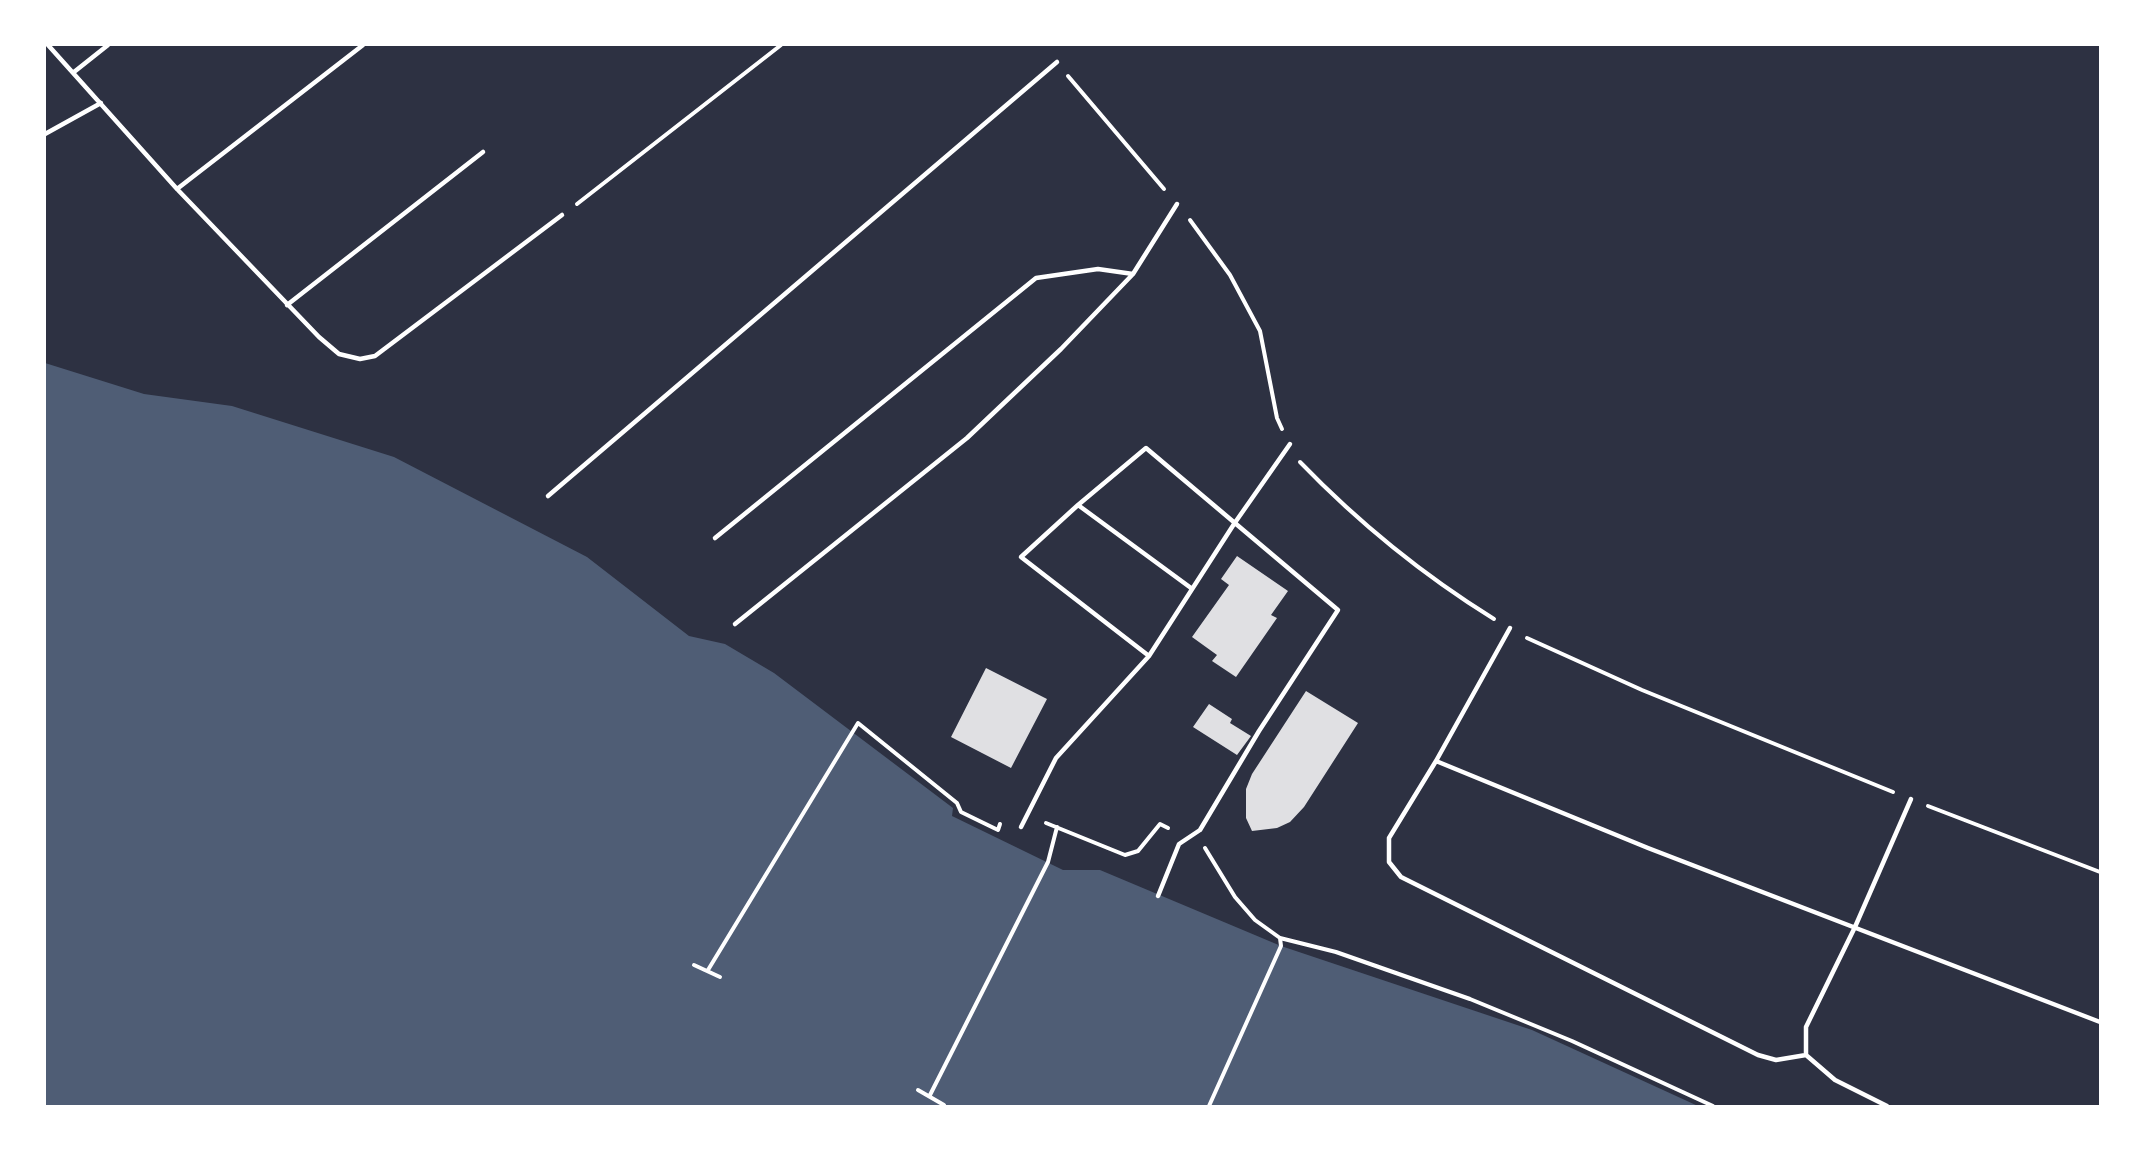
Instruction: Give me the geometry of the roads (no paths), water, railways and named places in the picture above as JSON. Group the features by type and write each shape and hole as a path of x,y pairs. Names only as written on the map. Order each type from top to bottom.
{"lane":[{"path":"48,45 177,189 287,305 339,354 360,359 375,356 562,216"},
{"path":"74,72 108,45"},
{"path":"177,189 363,45"},
{"path":"548,496 1057,62"},
{"path":"45,134 101,103"},
{"path":"287,305 483,152"},
{"path":"735,624 967,438 1061,349 1133,274 1177,204"},
{"path":"715,538 1036,278 1098,269 1133,274"},
{"path":"1021,826 1056,758 1149,656 1191,588 1290,444"},
{"path":"1149,656 1021,558 1078,505 1146,448 1338,610 1258,731 1200,830 1179,844 1158,896"},
{"path":"1078,505 1191,588"},
{"path":"1510,628 1436,761 1389,838 1389,862 1401,877 1758,1055 1776,1060 1806,1055"},
{"path":"1436,761 1648,848 2100,1023"},
{"path":"1887,1106 1834,1080 1806,1055 1806,1028 1855,927 1911,799"}],"water":[{"path":"45,363 144,394 232,406 394,457 587,557 689,636 725,644 774,673 953,808 952,816 1063,870 1100,870 1281,946 1532,1030 1698,1106 45,1106"}]}
